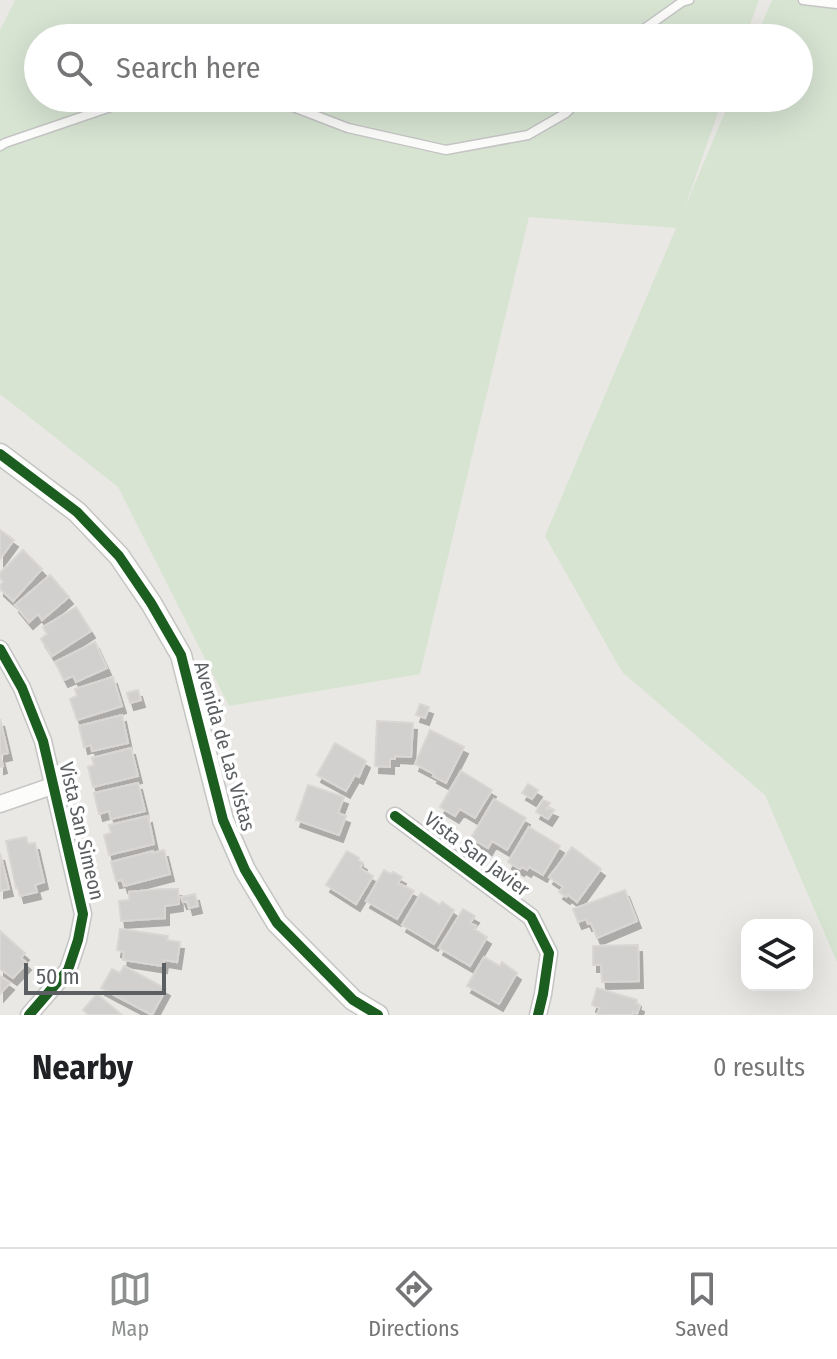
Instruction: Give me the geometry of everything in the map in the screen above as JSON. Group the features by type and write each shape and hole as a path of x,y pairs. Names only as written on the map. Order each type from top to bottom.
{"street":[{"name":"Avenida de Las Vistas","path":"0,454 77,512 119,556 151,603 181,655 223,820 245,870 277,923 353,1000 378,1015"},
{"name":"Vista San Simeon","path":"0,649 22,688 43,741 83,914 68,970 29,1015"},
{"path":"0,804 52,786"},
{"name":"Vista San Javier","path":"395,816 531,917 549,953 538,1015"}],"lane":[{"path":"651,24 689,0"},
{"path":"803,0 837,4"},
{"path":"0,146 96,112"},
{"path":"306,112 348,128 446,150 528,135 567,112"}],"green space":[{"path":"15,0 759,0 750,24 24,24 24,112 718,112 685,207 725,112 813,112 813,24 762,24 772,0 837,0 837,962 765,795 622,672 545,536 676,228 529,217 420,674 229,706 118,487 0,394 0,30"}],"building":[{"path":"0,530 14,540 0,559"},
{"path":"23,550 42,569 13,601 0,589 3,582 0,573"},
{"path":"50,575 69,597 42,620 38,614 29,622 15,605"},
{"path":"76,607 91,631 52,656 41,639 47,634 43,627"},
{"path":"95,642 107,668 76,682 73,676 64,680 55,662"},
{"path":"113,677 122,706 77,720 70,699 77,696 75,689"},
{"path":"138,690 141,700 130,703 127,693"},
{"path":"420,704 429,707 425,718 416,715"},
{"path":"122,715 128,743 92,751 91,745 84,747 79,726"},
{"path":"0,719 8,753 0,755"},
{"path":"377,721 413,723 411,757 395,756 395,759 390,759 390,767 375,766"},
{"path":"430,730 464,747 446,783 415,764"},
{"path":"335,743 366,761 359,777 355,775 346,791 317,775"},
{"path":"131,748 138,776 93,787 88,767 94,765 92,758"},
{"path":"461,771 492,790 475,818 460,809 455,816 440,807"},
{"path":"138,783 145,811 111,819 109,811 99,814 94,793"},
{"path":"528,784 538,790 532,799 522,793"},
{"path":"308,785 344,797 338,813 346,816 339,835 296,820"},
{"path":"494,799 526,818 507,850 492,841 488,848 471,838"},
{"path":"543,800 550,803 546,809 554,810 548,819 536,812"},
{"path":"148,816 154,844 109,855 104,835 111,833 109,825"},
{"path":"529,827 560,846 543,875 529,867 527,870 520,869 508,862"},
{"path":"26,837 28,844 35,843 44,882 35,885 37,892 20,896 6,841"},
{"path":"572,847 601,869 577,902 559,892 563,887 549,877"},
{"path":"164,850 170,874 124,886 122,880 116,881 111,862"},
{"path":"347,851 359,858 363,863 360,868 373,876 356,904 326,885"},
{"path":"0,853 9,889 0,891"},
{"path":"384,870 402,877 398,883 414,891 397,919 366,901"},
{"path":"178,889 179,904 165,906 165,918 121,921 119,901 129,900 129,892"},
{"path":"625,890 637,921 597,938 591,923 588,924 586,919 578,922 573,909"},
{"path":"421,893 454,910 434,944 402,925"},
{"path":"195,894 198,906 189,908 187,901 183,902 181,897"},
{"path":"463,909 475,916 470,923 476,926 474,929 487,937 470,966 439,948"},
{"path":"120,929 168,936 167,940 180,942 177,962 164,960 163,966 123,960 124,952 117,950"},
{"path":"0,931 25,953 21,958 27,963 13,978 0,969"},
{"path":"638,945 639,981 602,982 601,965 593,965 593,946"},
{"path":"484,957 500,966 502,962 517,973 499,1004 467,986"},
{"path":"124,966 166,989 152,1015 101,988 112,969 120,973"},
{"path":"0,976 10,983 0,994"},
{"path":"597,988 637,1000 636,1003 640,1005 637,1014 597,1015 600,1008 592,1005"},
{"path":"97,994 122,1015 89,1015 83,1010"}],"cycle path":[{"path":"0,454 77,512 119,556 151,603 181,655 223,820 245,870 277,923 353,1000 378,1015"},
{"path":"0,649 22,688 43,741 83,914 68,970 29,1015"},
{"path":"395,816 531,917 549,953 538,1015"}]}
